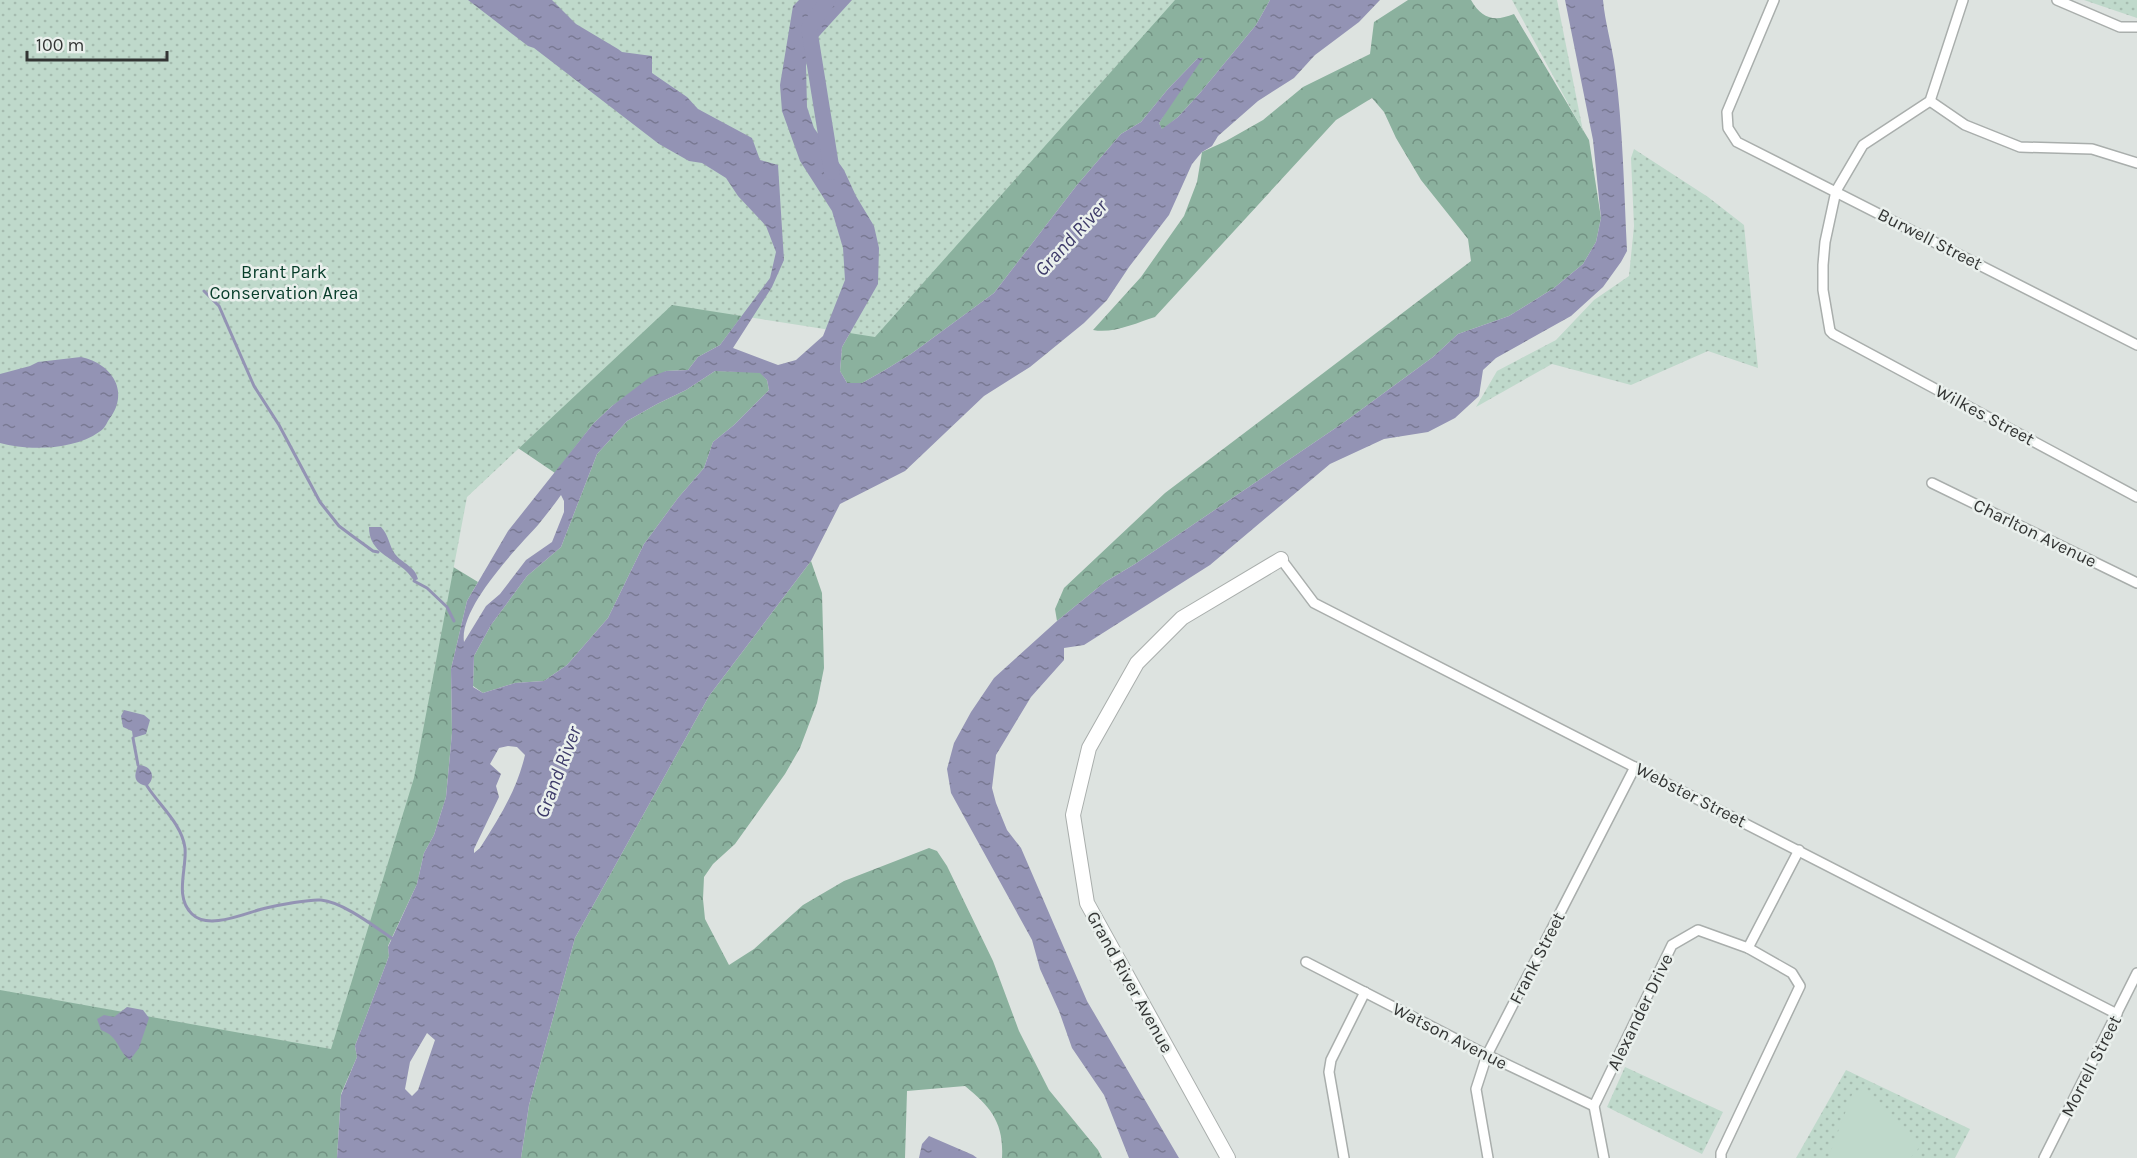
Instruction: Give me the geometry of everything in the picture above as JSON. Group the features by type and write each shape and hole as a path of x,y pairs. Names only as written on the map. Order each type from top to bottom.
{"street":[{"name":"Burwell Street","path":"1774,0 1727,112 1728,128 1737,142 2137,345"},
{"path":"1836,191 1863,145 1930,101 1963,0"},
{"path":"2056,0 2069,3 2120,27 2137,27"},
{"path":"1930,101 1965,125 2020,147 2092,149 2137,163"},
{"name":"Wilkes Street","path":"1836,191 1825,242 1823,266 1824,298 1828,325 1833,334 2137,497"},
{"name":"Charlton Avenue","path":"1932,483 2137,583"},
{"name":"Webster Street","path":"1281,559 1314,603 2117,1014"},
{"name":"Grand River Avenue","path":"1227,1158 1087,903 1073,815 1089,748 1137,663 1182,618 1281,559"},
{"name":"Frank Street","path":"1488,1158 1476,1089 1487,1055 1635,767"},
{"path":"1748,948 1799,850"},
{"name":"Alexander Drive","path":"1594,1106 1672,945 1698,930 1748,948 1792,973 1800,986 1720,1153 1721,1158"},
{"name":"Watson Avenue","path":"1306,962 1487,1055 1594,1106"},
{"name":"Morrell Street","path":"2044,1158 2137,973"},
{"path":"1344,1158 1329,1072 1331,1060 1365,992"},
{"path":"1594,1106 1604,1158"}],"green space":[{"path":"0,0 389,528 478,582 467,601 451,669 452,733 446,797 434,835 424,853 417,884 388,946 389,956 355,1046 357,1057 341,1094 337,1158 0,1158"},
{"name":"Brant Park Conservation Area","path":"0,0 1175,0 875,337 672,305 467,497 414,778 331,1049 0,990"},
{"path":"852,0 1270,0 1256,25 1178,117 1162,130 1159,123 1198,58 1141,122 1121,134 1077,185 994,293 911,354 885,370 862,383 847,383 840,371 842,347 878,284"},
{"path":"1408,0 1471,0 1484,15 1489,17 1500,18 1514,14 1589,140 1601,218 1596,242 1583,264 1554,288 1509,316 1458,334 1433,357 1343,423 1105,582 1057,621 1055,609 1064,588 1165,493 1471,261 1468,239 1421,180 1396,138 1384,112 1372,98 1336,120 1155,317 1116,329 1093,330 1141,277 1184,216 1197,182 1202,152 1263,120 1303,87 1370,54 1374,22"},
{"path":"1512,0 1557,0 1583,131"},
{"path":"2084,0 2137,0 2137,18"},
{"path":"1634,149 1708,197 1744,225 1758,368 1708,351 1631,385 1552,364 1476,407 1497,371 1556,340 1594,300 1629,276 1634,226 1631,158"},
{"path":"644,262 754,300 720,345 698,357 688,370 666,371 612,406 593,424 555,473 460,409"},
{"path":"715,371 760,372 767,380 769,390 734,425 713,442 704,468 678,498 644,544 608,618 567,665 544,681 515,683 483,693 473,686 474,656 491,625 527,576 561,547 597,454 627,421 686,390"},
{"path":"811,561 822,593 824,668 817,703 800,748 785,774 735,844 713,864 704,877 705,919 729,965 754,949 803,905 844,881 929,848 937,851 947,866 993,961 1019,1031 1049,1090 1102,1158 1002,1158 1001,1135 994,1117 982,1101 965,1086 907,1091 905,1158 521,1158 529,1105 575,938 709,696"},
{"path":"1625,1067 1723,1112 1702,1154 1607,1107"},
{"path":"1846,1070 1970,1129 1955,1158 1796,1158"},
{"path":"1866,1089 1920,1144 1910,1158 1828,1158 1853,1092"}],"water":[{"path":"468,0 552,0 576,24 622,52 652,56 652,73 687,97 698,109 752,138 760,160 778,165 784,260 772,287 733,348 778,365 796,360 823,336 845,280 843,248 832,211 800,161 782,111 780,85 793,6 799,0 852,0 810,46 806,66 807,107 814,128 844,170 874,226 879,248 878,284 842,347 840,371 847,383 862,383 911,354 994,293 1077,185 1121,134 1141,122 1198,58 1203,58 1159,123 1162,129 1178,117 1256,25 1270,0 1380,0 1359,22 1315,55 1294,78 1258,101 1218,136 1212,146 1202,152 1192,164 1169,215 1107,300 1084,323 1030,367 984,396 905,471 840,504 811,561 709,696 575,938 529,1105 521,1158 337,1158 341,1095 357,1057 355,1046 389,956 388,947 417,884 424,853 434,835 446,797 452,733 451,669 467,601 508,531 593,424 612,406 650,377 666,371 688,370 698,357 720,345 770,278 776,252 766,226 738,196 726,178 702,163 689,161 659,144 534,48 528,46","holes":["715,371 760,373 767,380 769,390 734,425 713,442 704,468 678,498 644,544 608,618 567,665 544,681 515,683 483,693 473,687 474,656 491,625 527,576 561,547 597,454 627,421 686,390","561,495 564,501 564,512 552,542 526,560 500,594 486,606 464,642 465,628 479,596","517,747 525,755 522,768 507,803 480,848 474,853 499,797 496,786 501,774 490,764 499,748","427,1033 435,1040 418,1090 412,1096 405,1089 410,1062"]},
{"path":"1565,0 1603,0 1615,68 1622,136 1627,251 1603,287 1571,316 1496,358 1483,370 1479,396 1455,418 1428,432 1384,439 1330,464 1210,565 1084,645 1064,648 1064,660 1031,697 996,755 992,788 1007,830 1021,848 1087,1001 1179,1158 1129,1158 1104,1095 1072,1048 1059,1011 1040,969 1032,940 951,793 947,769 954,743 994,678 1057,621 1105,582 1343,423 1433,357 1458,334 1509,316 1554,288 1583,264 1596,242 1601,218 1593,140"},
{"path":"81,357 102,366 110,373 118,390 115,410 103,429 89,438 64,446 37,448 0,443 0,374 38,362"},
{"path":"369,527 381,527 395,554 412,568 418,579 414,581 405,570 375,547"},
{"path":"124,710 144,715 150,720 146,734 133,738 132,731 123,727 121,716"},
{"path":"138,765 146,767 151,772 152,779 147,786 137,781"},
{"path":"127,1007 143,1010 149,1018 139,1048 130,1060 112,1036 101,1030 97,1019 104,1015 114,1017"},
{"path":"929,1136 977,1158 919,1158 922,1144"}],"waterway":[{"name":"Grand River","path":"828,0 809,28 832,172"},
{"path":"204,291 219,306 254,386 279,425 320,502 339,526 373,551 378,552"},
{"path":"414,581 427,588 447,607 454,621"},
{"path":"133,738 138,765"},
{"path":"147,786 175,823 183,839 185,856 182,891 187,907 199,919 218,921 279,905 321,900 349,910 393,939"}]}
